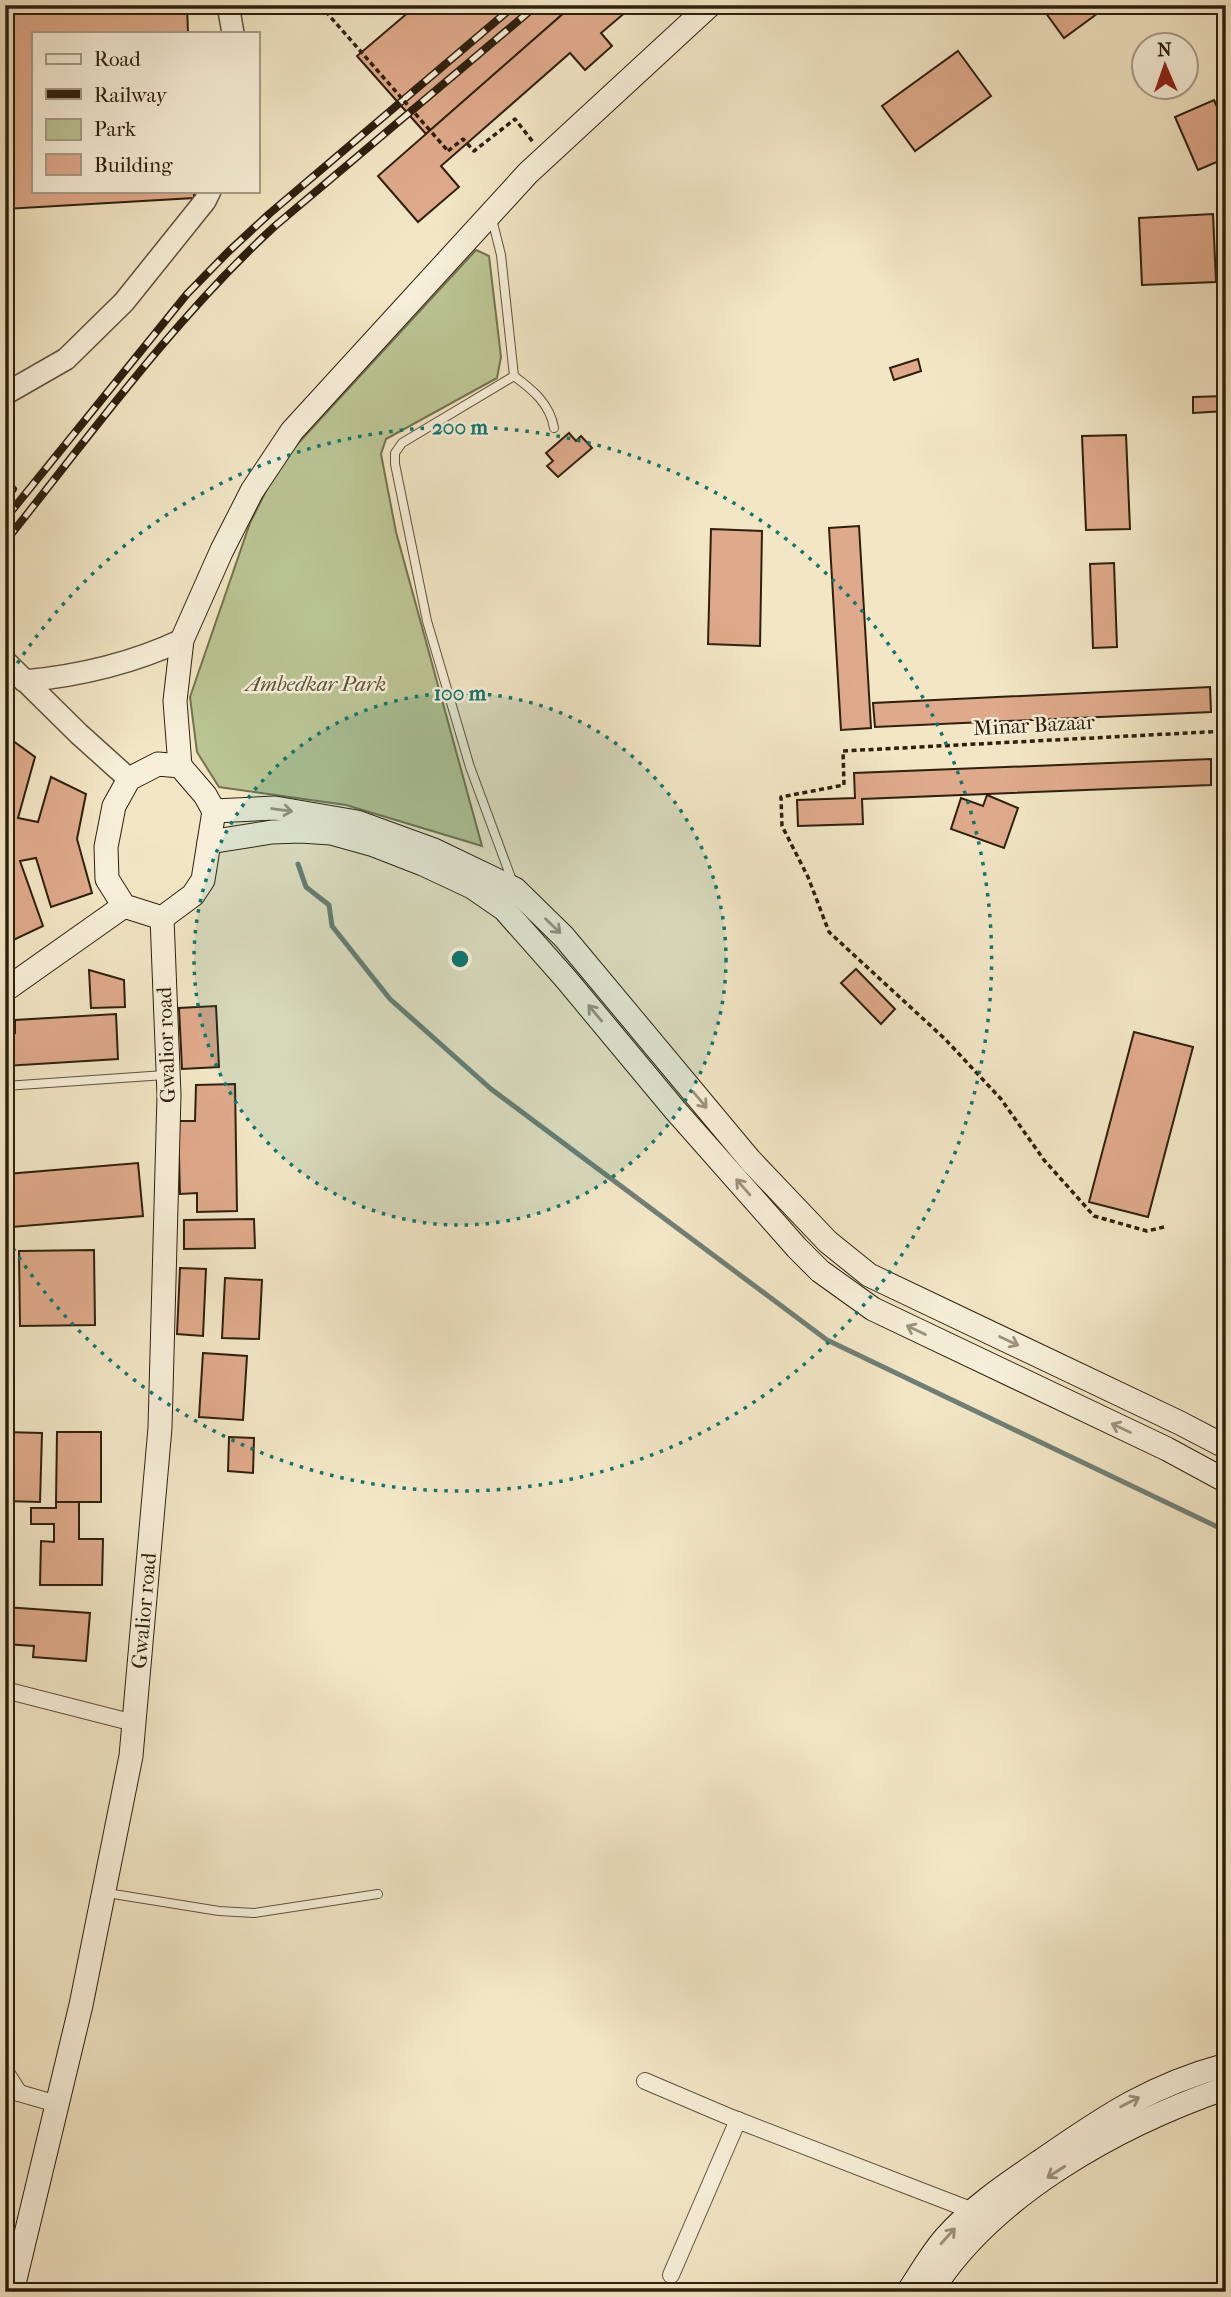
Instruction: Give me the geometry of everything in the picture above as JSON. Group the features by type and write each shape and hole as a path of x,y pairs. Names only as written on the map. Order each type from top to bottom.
{"main road":[{"path":"180,766 158,764 129,779 114,806 106,847 107,879 124,906 162,918 193,895 203,880 214,811 205,795 180,766 175,701 182,640 252,491 292,430 490,213 546,157 710,5"},
{"path":"214,811 275,808 357,822 435,850 515,889 564,937 750,1160 850,1262 869,1275 1226,1447"},
{"path":"209,842 272,832 331,833 374,845 472,887 504,909 675,1110 820,1271 873,1309 1167,1449 1226,1481"},
{"path":"5,990 124,906"},
{"name":"Gwalior road","path":"12,2292 81,2005 131,1756 160,1429 168,1075 162,918"},
{"path":"833,1280 850,1262"},
{"path":"1167,1449 1180,1423"},
{"path":"908,2292 944,2239 1007,2184 1118,2108 1162,2085 1226,2065"},
{"path":"931,2292 970,2241 1012,2200 1144,2120 1226,2088"}],"street":[{"path":"228,5 233,32"},
{"path":"5,394 66,359 124,302 210,192"},
{"path":"24,681 76,674 149,655 182,640"},
{"path":"5,662 129,779"},
{"path":"5,1690 134,1723"},
{"path":"5,2071 12,2091 57,2104"},
{"path":"645,2081 973,2211"},
{"path":"671,2275 738,2120"}],"lane":[{"path":"490,213 501,255 514,376 544,403 552,415 554,428"},
{"path":"514,376 402,443 394,460 427,621 470,767 515,889"},
{"path":"5,1086 168,1075"},
{"path":"104,1892 219,1911 254,1913 378,1894"}],"path":[{"path":"320,5 448,151 463,139 474,152 515,119 546,157"},
{"name":"Minar Bazaar","path":"1164,1227 1147,1231 1094,1216 1044,1160 991,1089 945,1039 829,932 808,877 782,826 781,797 844,785 844,751 1226,731"}],"green space":[{"name":"Ambedkar Park","path":"476,250 489,256 501,357 497,378 386,439 381,454 396,532 482,846 346,805 219,787 197,752 190,697 250,523 280,463"}],"building":[{"path":"5,5 187,5 188,32 32,32 32,192 194,192 194,198 5,209"},
{"path":"417,5 573,5 426,134 357,56"},
{"path":"573,5 634,5 601,33 612,46 585,70 570,53 441,166 459,187 418,222 378,176"},
{"path":"1040,5 1109,5 1064,38"},
{"path":"958,51 991,96 915,151 882,106"},
{"path":"1214,100 1226,127 1226,158 1198,170 1175,117"},
{"path":"1213,214 1216,282 1142,285 1139,218"},
{"path":"918,359 921,371 894,380 890,368"},
{"path":"1226,396 1226,411 1193,413 1193,397"},
{"path":"569,433 576,441 581,436 592,448 558,477 547,466 553,461 546,453"},
{"path":"1126,435 1130,529 1086,530 1082,436"},
{"path":"859,526 871,728 841,730 829,528"},
{"path":"711,529 762,531 760,646 708,644"},
{"path":"1114,563 1117,647 1093,648 1090,564"},
{"path":"1210,687 1211,712 875,727 873,703"},
{"path":"5,735 35,757 18,818 38,822 51,777 86,794 77,839 92,893 51,907 36,858 20,861 43,926 5,944"},
{"path":"1211,759 1211,785 862,799 863,824 798,826 797,800 855,798 854,773"},
{"path":"987,795 1018,808 1004,848 951,829 961,798 983,806"},
{"path":"856,969 895,1009 881,1024 841,983"},
{"path":"89,970 124,980 125,1007 91,1008"},
{"path":"216,1006 219,1067 182,1069 179,1008"},
{"path":"116,1014 118,1059 5,1066 5,1034 15,1033 15,1020"},
{"path":"1134,1032 1193,1047 1148,1217 1089,1202"},
{"path":"235,1084 237,1211 197,1212 197,1193 180,1194 178,1121 195,1121 196,1085"},
{"path":"138,1163 143,1216 12,1227 7,1174"},
{"path":"254,1219 255,1248 184,1249 184,1220"},
{"path":"94,1250 95,1325 20,1326 19,1251"},
{"path":"180,1268 206,1269 203,1336 177,1334"},
{"path":"225,1278 262,1280 259,1339 222,1338"},
{"path":"203,1353 247,1356 243,1420 199,1417"},
{"path":"5,1359 10,1359 10,1421 5,1421"},
{"path":"5,1432 42,1433 40,1502 5,1501"},
{"path":"57,1432 101,1432 101,1502 56,1502"},
{"path":"229,1437 254,1438 253,1473 228,1471"},
{"path":"56,1502 79,1502 79,1539 103,1539 102,1585 40,1585 41,1541 54,1542 54,1524 31,1524 31,1508 56,1508"},
{"path":"5,1607 90,1613 86,1661 33,1657 34,1646 5,1644"}],"waterway":[{"path":"298,864 306,887 329,905 332,926 390,999 491,1089 827,1340 1226,1531"}],"railway":[{"path":"5,519 187,294 228,252 515,5"},
{"path":"5,542 167,339 238,262 275,226 537,5"},
{"path":"5,499 13,489"}]}
